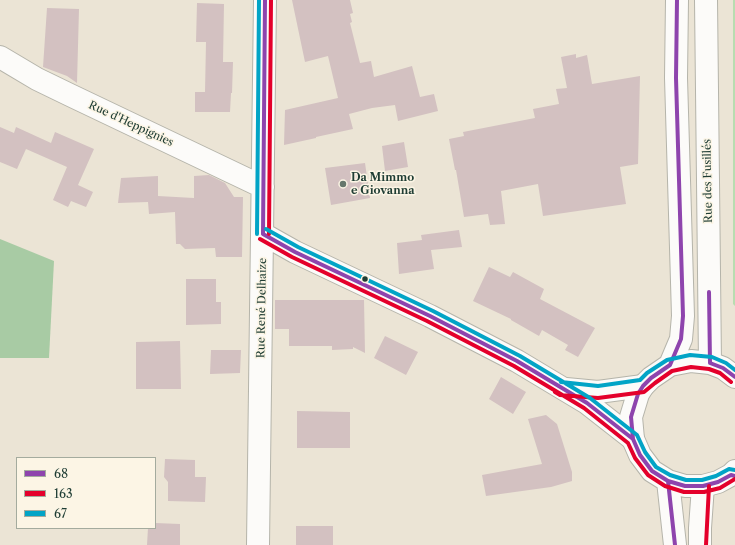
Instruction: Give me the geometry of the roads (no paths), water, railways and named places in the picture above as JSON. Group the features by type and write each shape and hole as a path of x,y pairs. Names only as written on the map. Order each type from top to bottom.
{"main road":[{"name":"Rue René Delhaize","path":"258,545 265,0"},
{"path":"670,366 681,339 683,316 676,78 677,0"},
{"name":"Rue des Fusillés","path":"706,0 710,363"},
{"name":"Rue d'Heppignies","path":"0,57 26,73 63,92 263,187"},
{"path":"263,234 295,252 430,316 517,361 561,389 587,403 633,439"},
{"path":"735,377 723,368 710,363 691,361 670,366 651,378 643,386 638,394 632,417 633,439 640,456 652,471 668,482 685,486 703,486 718,482 735,471"},
{"path":"561,389 598,392 643,386"},
{"path":"668,482 675,545"},
{"path":"700,545 703,486"}],"place":[{"name":"Da Mimmo e Giovanna","path":"343,184"}]}
